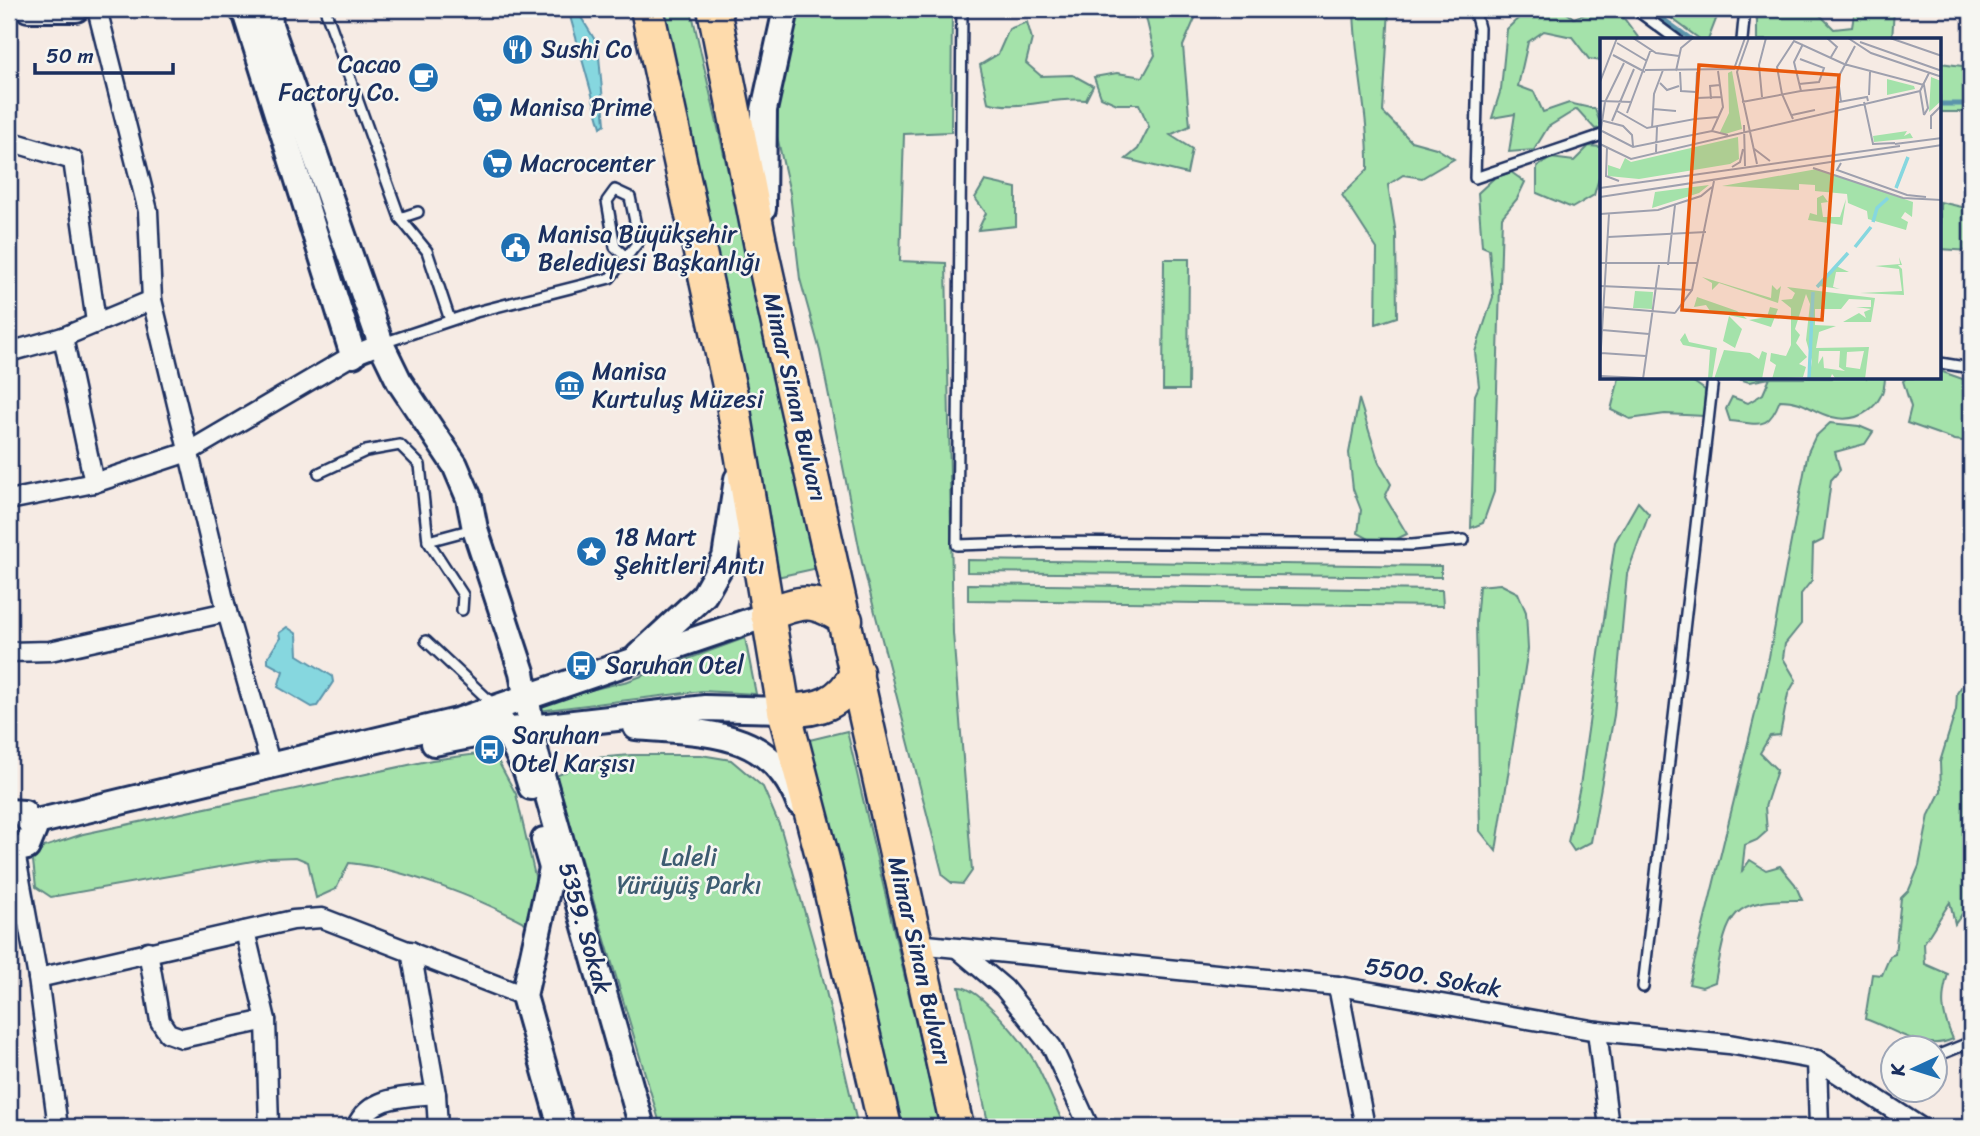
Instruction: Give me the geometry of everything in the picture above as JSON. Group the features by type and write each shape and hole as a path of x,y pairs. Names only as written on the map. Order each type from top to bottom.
{"highway":[{"path":"647,9 739,443 784,710 825,867 885,1127"},
{"name":"Mimar Sinan Bulvarı","path":"717,14 762,252 846,620"},
{"path":"767,615 809,602 826,607 846,620 857,672 847,691 832,702 804,711 784,710"},
{"name":"Mimar Sinan Bulvarı","path":"857,672 957,1127"}],"street":[{"path":"27,9 76,9"},
{"path":"97,9 148,211 152,300 227,612 271,766"},
{"path":"242,9 251,28 353,355"},
{"name":"5359. Sokak","path":"269,9 270,25 381,344 399,381 455,465 469,498 475,529 527,696 534,727 536,754 642,1127"},
{"path":"762,252 764,110 786,9"},
{"path":"9,141 73,160 96,322"},
{"path":"9,352 64,337 152,300"},
{"path":"64,337 94,483"},
{"path":"9,500 94,483 188,452 353,355 381,344"},
{"path":"631,663 704,595 725,558 735,508 739,443"},
{"path":"9,652 50,651 227,612"},
{"path":"22,841 271,766 457,721 767,615"},
{"path":"495,706 526,771 552,868 524,996 561,1127"},
{"path":"22,841 460,737 705,708 784,710"},
{"path":"590,722 727,736 759,751 790,779 825,867"},
{"path":"9,812 24,814 22,841 58,1127"},
{"path":"38,978 293,920 322,918 524,996"},
{"path":"246,931 266,1020 270,1127"},
{"name":"5500. Sokak","path":"917,944 1338,986 1597,1031 1729,1044 1817,1060 1920,1127"},
{"path":"958,949 1004,988 1052,1047 1089,1127"},
{"path":"148,951 160,1021 168,1033 182,1038 266,1020"},
{"path":"411,951 436,1094 438,1127"},
{"path":"1338,986 1365,1127"},
{"path":"1597,1031 1609,1127"},
{"path":"1817,1060 1819,1127"},
{"path":"356,1127 362,1114 379,1102 436,1094"}],"lane":[{"path":"325,9 400,218 427,251 450,320"},
{"path":"962,9 957,545 1045,542 1412,545 1464,540"},
{"path":"1474,9 1479,28 1475,178 1600,136"},
{"path":"1635,9 1674,38"},
{"path":"1742,38 1745,9"},
{"path":"381,344 450,320 610,278 627,258 639,240 630,197 615,190 607,201 615,247 627,258"},
{"path":"400,218 418,212"},
{"path":"1941,363 1971,368"},
{"path":"1643,987 1713,380"},
{"path":"319,473 366,450 400,445 419,465 428,541 463,595 462,610"},
{"path":"428,541 475,529"},
{"path":"426,641 495,706"},
{"path":"1948,1051 1971,1042"}],"green space":[{"path":"661,9 691,9 818,568 777,577"},
{"path":"797,9 952,9 951,132 904,134 900,261 946,263 953,633 972,871 963,884 952,883 943,876 862,562 820,351 800,279 790,193 774,123"},
{"path":"1144,9 1194,9 1196,16 1183,46 1190,126 1170,135 1192,149 1187,174 1126,159 1138,149 1149,127 1139,104 1117,104 1101,97 1094,77 1117,73 1143,77 1155,55"},
{"path":"1354,9 1389,9 1383,112 1411,141 1436,148 1454,159 1422,178 1403,175 1388,185 1396,234 1397,317 1376,324 1377,249 1342,195 1368,169"},
{"path":"1528,9 1561,9 1574,18 1598,9 1617,9 1639,38 1600,38 1600,61 1589,59 1572,37 1544,31 1528,42 1518,86 1534,92 1543,112 1569,103 1595,109 1600,128 1595,129 1577,109 1548,127 1534,150 1509,152 1515,114 1492,118 1501,89 1507,29"},
{"path":"1659,9 1720,9 1709,38 1698,38"},
{"path":"1757,9 1814,9 1834,29 1852,27 1855,9 1894,9 1892,38 1757,38"},
{"path":"1027,22 1032,39 1026,63 1041,76 1073,75 1093,86 1086,100 1023,105 988,102 980,65 998,54 1009,29"},
{"path":"1971,61 1971,112 1941,112 1941,63 1962,66"},
{"path":"1589,146 1600,147 1600,175 1594,195 1572,208 1537,193 1537,167 1551,158 1574,161"},
{"path":"1511,172 1525,182 1517,199 1502,217 1494,492 1483,523 1471,528 1475,395 1479,386 1475,352 1493,297 1489,249 1482,246 1478,193 1494,178"},
{"path":"985,181 1016,188 1016,226 978,230 986,213 975,198"},
{"path":"1941,202 1971,209 1971,251 1941,249"},
{"path":"1164,259 1189,259 1188,390 1163,390"},
{"path":"1941,371 1971,382 1971,442 1955,440 1907,423 1911,407 1903,381 1941,380"},
{"path":"1618,380 1691,380 1705,390 1704,416 1665,414 1630,419 1611,410"},
{"path":"1769,380 1885,380 1884,388 1875,404 1868,411 1852,418 1832,417 1796,402 1780,400 1767,421 1756,424 1730,421 1726,409 1732,397 1748,403 1763,394"},
{"path":"1359,399 1379,463 1391,484 1385,497 1407,534 1382,546 1358,533 1361,510 1353,489 1349,453"},
{"path":"1830,423 1859,426 1873,432 1865,444 1835,452 1840,470 1831,480 1823,540 1813,545 1812,580 1801,594 1801,624 1785,644 1783,658 1796,680 1788,694 1780,735 1770,736 1760,753 1777,770 1765,807 1767,831 1757,840 1745,845 1742,871 1750,860 1766,870 1780,866 1795,884 1802,900 1778,900 1745,907 1729,925 1715,982 1702,987 1689,984 1769,657 1808,452 1815,437"},
{"path":"1638,502 1649,514 1627,574 1614,715 1591,842 1574,851 1568,842 1580,786 1615,542"},
{"path":"967,560 1441,566 1441,577 967,572"},
{"path":"968,584 1442,590 1443,606 968,600"},
{"path":"1500,584 1518,593 1526,612 1528,649 1496,851 1480,831 1476,622 1479,586"},
{"path":"745,638 756,694 702,691 538,711 536,703 628,681"},
{"path":"1971,673 1971,745 1964,750 1971,796 1966,833 1971,843 1971,871 1966,883 1969,904 1955,924 1950,902 1924,943 1925,964 1948,974 1943,1007 1953,1039 1948,1041 1948,1034 1899,1034 1865,1019 1872,974 1882,975 1890,956 1895,954 1901,898 1909,890 1919,866 1929,815 1941,791 1940,762 1956,710 1957,693"},
{"path":"847,731 940,1127 899,1127 801,742"},
{"path":"493,752 516,794 538,889 531,926 418,878 349,863 336,889 316,898 308,862 296,857 269,858 51,897 36,887 33,861 44,847 83,834 432,760"},
{"name":"Laleli Yürüyüş Parkı","path":"701,755 731,760 763,787 781,829 820,966 858,1127 661,1127 556,776 595,758"},
{"path":"959,987 977,995 989,1005 1022,1043 1035,1062 1065,1127 989,1127"}],"water":[{"path":"568,9 576,9 598,45 605,124 601,127"},
{"path":"287,627 297,634 298,655 332,676 333,682 317,706 312,707 278,687 283,671 268,663 268,657 280,638 279,633"}],"waterway":[{"path":"1649,9 1689,38"},
{"path":"1941,104 1971,104"}],"place":[{"name":"Sushi Co","path":"518,49"},
{"name":"Cacao Factory Co.","path":"424,78"},
{"name":"Manisa Prime","path":"487,107"},
{"name":"Macrocenter","path":"497,163"},
{"name":"Manisa Büyükşehir Belediyesi Başkanlığı","path":"515,248"},
{"name":"Manisa Kurtuluş Müzesi","path":"569,385"},
{"name":"18 Mart Şehitleri Anıtı","path":"591,551"},
{"name":"Saruhan Otel","path":"582,665"},
{"name":"Saruhan Otel Karşısı","path":"489,749"}]}
